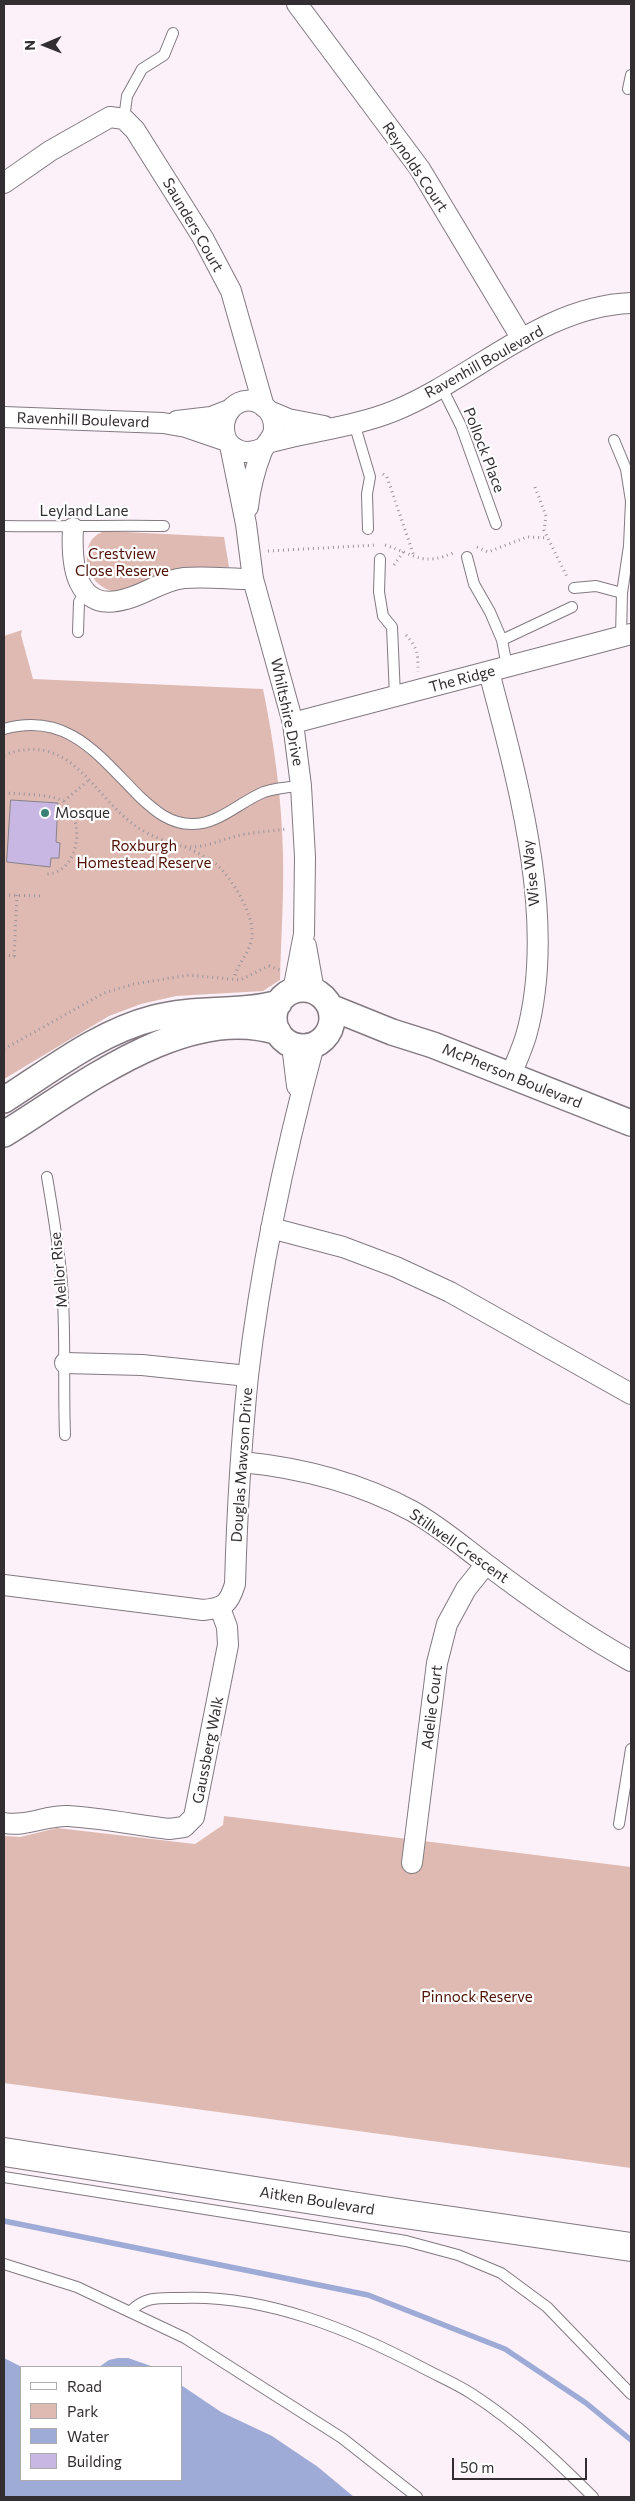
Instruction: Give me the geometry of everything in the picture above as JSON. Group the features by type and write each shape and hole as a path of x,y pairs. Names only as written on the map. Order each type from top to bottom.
{"main road":[{"name":"Aitken Boulevard","path":"4,2152 384,2212 631,2247"}],"street":[{"name":"Reynolds Court","path":"297,4 420,169 522,339"},
{"path":"4,183 50,151 98,123 110,117 124,119"},
{"name":"Saunders Court","path":"124,119 136,130 203,238 231,291 266,409"},
{"name":"Ravenhill Boulevard","path":"266,446 393,411 442,388 522,339 571,316 631,304"},
{"name":"Saunders Court","path":"231,408 242,388 245,375 245,340"},
{"path":"249,401 266,409 274,427 266,446 249,453 236,449 228,443 223,426 231,408 249,401"},
{"name":"Ravenhill Boulevard","path":"163,423 211,417 231,408"},
{"name":"Ravenhill Boulevard","path":"266,409 288,419 346,425"},
{"name":"Ravenhill Boulevard","path":"4,417 163,423 186,427 228,443"},
{"name":"Whiltshire Drive","path":"228,443 246,524 253,579 272,643 292,723 302,786 305,857 302,994"},
{"name":"Whiltshire Drive","path":"246,524 250,490 266,446"},
{"path":"73,528 73,564 77,579 85,591 100,600 114,602 128,599 159,585 183,578 253,579"},
{"name":"The Ridge","path":"292,723 626,635"},
{"name":"Wise Way","path":"498,669 523,806 536,922 536,983 526,1036 511,1075"},
{"path":"302,994 332,1017 303,1039 275,1022 302,994"},
{"path":"4,1100 123,1028 155,1018 191,1011 259,1008 302,994"},
{"name":"McPherson Boulevard","path":"302,994 392,1032 433,1045 631,1123"},
{"name":"McPherson Boulevard","path":"4,1134 129,1057 161,1042 193,1031 232,1025 260,1026 303,1039 353,1029 392,1032"},
{"name":"Douglas Mawson Drive","path":"220,1608 230,1598 234,1584 238,1491 248,1376 271,1228 298,1103 303,1039"},
{"path":"271,1228 343,1247 396,1267 450,1292 631,1394"},
{"path":"65,1363 142,1365 248,1376"},
{"name":"Stillwell Crescent","path":"242,1462 286,1467 329,1476 375,1493 413,1512 451,1536 486,1564 562,1618 631,1661"},
{"name":"Adelie Court","path":"412,1863 437,1663 446,1624 466,1589 486,1564"},
{"path":"4,1585 203,1610 220,1608"},
{"name":"Gaussberg Walk","path":"4,1823 34,1823 52,1816 69,1816 169,1829 184,1827 194,1817 228,1645 226,1628 220,1608"}],"lane":[{"path":"124,119 127,96 142,69 164,54 174,33"},
{"path":"628,90 631,74"},
{"name":"Pollock Place","path":"442,388 460,426 496,524"},
{"path":"346,425 369,472 367,494 368,529"},
{"path":"614,440 626,469 631,501 629,546 622,593 626,635"},
{"name":"Leyland Lane","path":"4,526 73,528 91,525 164,526"},
{"path":"463,553 474,584 490,612 502,640 498,669"},
{"path":"380,558 379,592 383,616 392,627 396,696"},
{"path":"574,588 596,586 622,593"},
{"path":"78,632 79,602 85,591"},
{"path":"502,640 572,607"},
{"path":"4,730 19,725 62,729 94,751 150,806 169,820 193,824 207,821 264,792 302,786"},
{"name":"Mellor Rise","path":"47,1177 57,1233 62,1284 65,1435"},
{"path":"619,1824 631,1749"},
{"path":"4,2177 406,2241 458,2255 501,2273 546,2307 631,2394"},
{"path":"4,2264 77,2287 185,2338 342,2438 417,2497"},
{"path":"132,2312 140,2302 149,2299 194,2297 239,2300 318,2322 390,2351 472,2394 547,2451 593,2497"}],"path":[{"path":"369,472 381,472 387,477 415,556"},
{"path":"535,488 546,516 544,530 547,538 558,563 574,588"},
{"path":"475,546 488,552 527,537 547,538"},
{"path":"249,552 384,545 427,561 463,553"},
{"path":"392,567 404,551"},
{"path":"404,631 418,652 418,672"},
{"path":"64,802 89,780"},
{"path":"4,793 54,798 64,802 77,827 78,838 69,860 52,874 45,874"},
{"path":"183,846 218,866 249,912 252,936 248,950 236,970 234,978"},
{"path":"4,894 41,896"},
{"path":"4,955 14,956 17,895"},
{"path":"4,1049 104,994 134,984 189,975 240,980 269,966 302,994"}],"green space":[{"name":"Crestview Close Reserve","path":"106,531 224,537 229,567 188,568 122,593 113,591 102,587 94,579 87,563 88,547 92,540 98,534"},
{"name":"Roxburgh Homestead Reserve","path":"22,630 21,635 33,679 263,689 277,771 281,813 283,886 280,980 263,991 176,996 141,1004 109,1016 4,1079 4,636"},
{"name":"Pinnock Reserve","path":"224,1816 631,1867 631,2168 4,2083 4,1836 20,1837 57,1828 195,1844 223,1825"}],"water":[{"path":"4,2358 20,2366 20,2481 182,2481 182,2386 221,2412 272,2436 318,2467 354,2497 4,2497"},
{"path":"128,2358 151,2366 100,2366 109,2360"}],"building":[{"path":"11,800 58,803 56,842 60,843 59,858 51,858 50,867 7,862"}],"waterway":[{"path":"4,2221 368,2295 505,2349 586,2403 631,2440"}],"place":[{"name":"Mosque","path":"45,813"}]}
